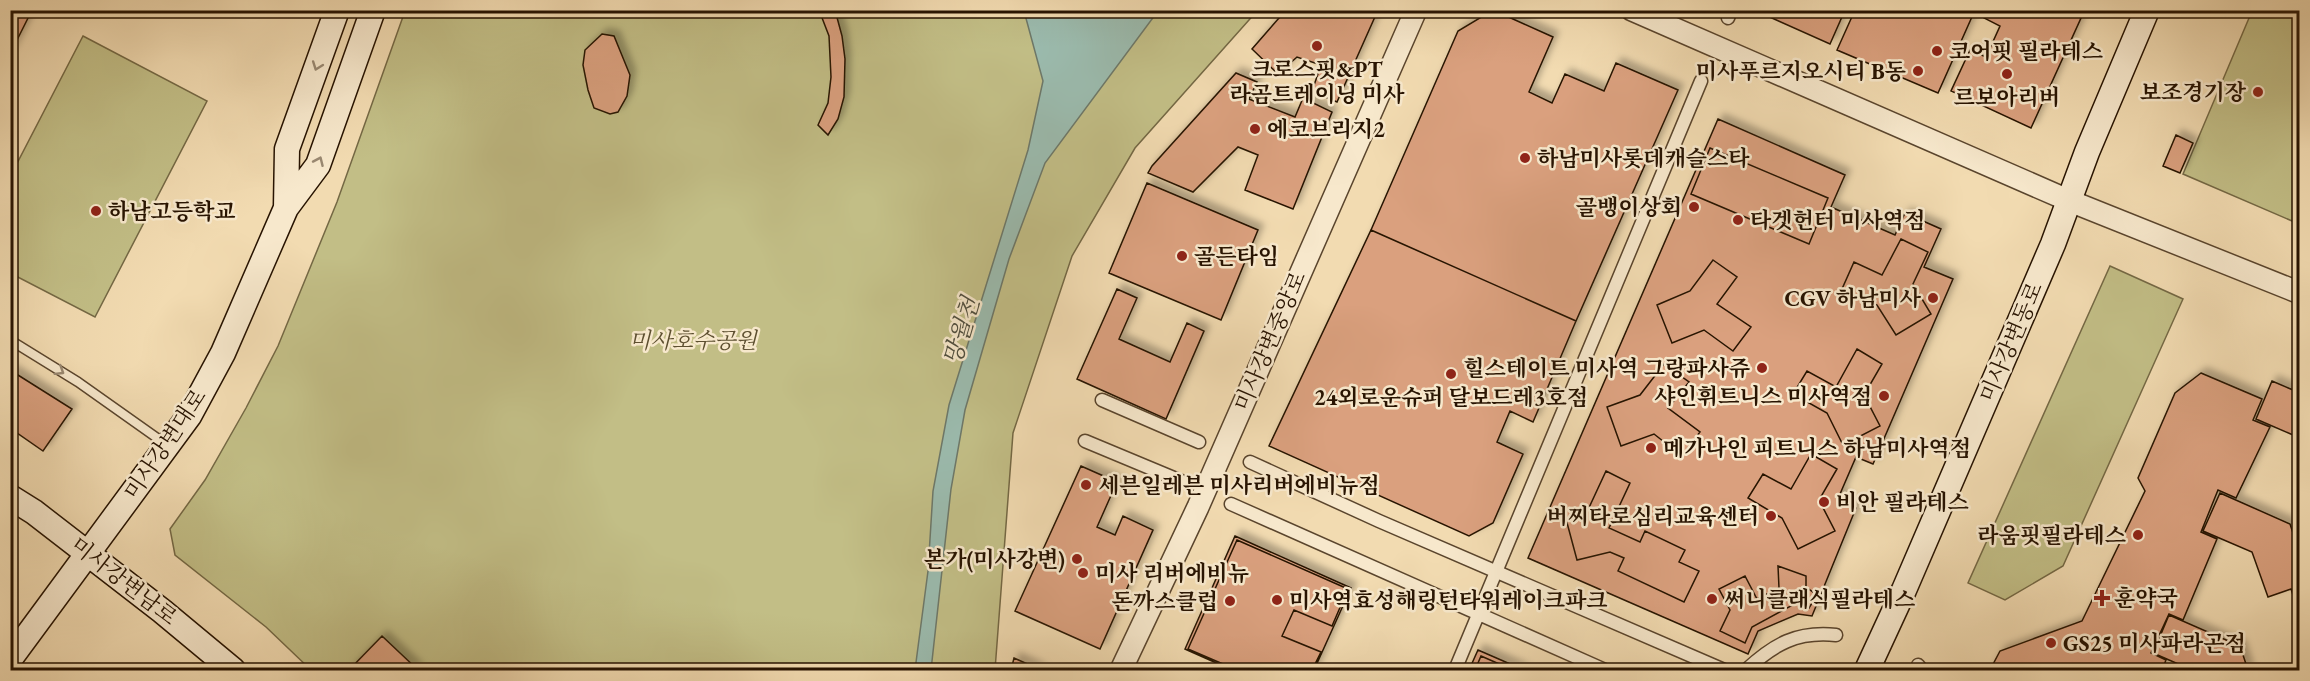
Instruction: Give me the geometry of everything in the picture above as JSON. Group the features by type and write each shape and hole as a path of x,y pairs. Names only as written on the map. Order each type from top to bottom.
{"main road":[{"name":"미사강변대로","path":"286,208 287,149 337,10"},
{"name":"미사강변대로","path":"10,660 189,416 223,353 286,208 318,165 373,10"},
{"name":"미사강변동로","path":"1867,670 1904,590 2070,201 2087,152 2147,10"},
{"name":"미사강변남로","path":"10,498 34,512 162,611 233,670"}],"street":[{"name":"미사강변중앙로","path":"1121,670 1198,507 1416,10"},
{"path":"1632,10 2070,201 2300,293"},
{"path":"1455,670 1701,81"},
{"path":"1102,400 1199,442"},
{"path":"1085,441 1181,481"},
{"path":"1250,462 1724,670"},
{"path":"1231,504 1605,670"},
{"path":"1746,670 1786,640 1815,633 1836,635"}],"lane":[{"path":"10,340 78,382 168,446"}],"green space":[{"name":"미사호수공원","path":"405,11 1257,11 1135,148 1072,256 1013,433 995,670 311,670 266,627 175,555 170,529 205,480 278,346 337,202"},
{"name":"보조경기장","path":"2252,11 2299,11 2299,224 2183,174"},
{"name":"하남고등학교","path":"83,36 207,101 95,317 10,273 11,175"},
{"path":"2110,266 2183,299 2063,566 2005,600 1968,583"}],"shaded area":[{"path":"1024,11 1158,11 1045,163 1009,259 965,410 951,489 931,670 915,670 928,571 933,491 949,405 1028,150 1043,81"}],"building":[{"path":"10,10 17,10 29,16 10,54"},
{"path":"819,10 835,10 845,59 844,97 838,119 828,135 818,125 828,103 831,77 829,36"},
{"path":"1286,10 1378,10 1337,102 1312,91 1321,65 1297,57 1278,74 1252,49"},
{"name":"하남미사롯데캐슬스타","path":"1493,10 1553,37 1529,92 1552,103 1565,74 1604,91 1616,63 1678,90 1576,321 1371,230 1458,31"},
{"path":"1754,10 1845,10 1830,44"},
{"name":"미사푸르지오시티 B동","path":"1855,10 1975,10 1938,93 1837,50"},
{"name":"르보아리버","path":"1987,10 2043,10 2056,16 2059,10 2064,10 2081,18 2031,128 1951,91 1970,50 1986,57 2000,26 1984,18"},
{"path":"602,34 614,36 630,75 627,96 618,112 610,114 594,108 583,65 585,50"},
{"name":"에코브리지2","path":"1236,73 1257,82 1249,99 1295,117 1303,98 1332,112 1293,209 1245,190 1258,155 1238,147 1193,192 1148,173"},
{"name":"힐스테이트 미사역 그랑파사쥬","path":"1718,119 1845,175 1831,207 1895,235 1905,213 1941,229 1924,267 1953,279 1873,464 1856,457 1840,494 1856,508 1812,616 1798,614 1758,631 1748,654 1528,558"},
{"path":"2176,135 2193,143 2180,173 2163,166"},
{"path":"1710,148 1828,198 1809,244 1691,194"},
{"name":"골든타임","path":"1147,183 1258,230 1221,320 1109,273"},
{"path":"1371,230 1576,321 1533,422 1510,411 1497,442 1523,454 1493,523 1469,536 1269,446"},
{"path":"1901,239 1928,252 1913,284 1931,314 1896,335 1877,305 1842,289 1854,262 1882,275"},
{"path":"1713,260 1737,277 1717,304 1751,327 1733,351 1704,330 1672,343 1657,305 1690,291"},
{"path":"1117,289 1137,298 1119,339 1170,362 1187,323 1204,331 1166,419 1077,379"},
{"path":"1857,349 1882,364 1864,395 1880,426 1843,445 1827,413 1793,394 1807,371 1836,387"},
{"path":"1664,364 1689,382 1668,408 1700,432 1682,456 1654,434 1621,446 1607,407 1640,395"},
{"path":"10,370 72,409 43,451 10,428"},
{"path":"2201,373 2262,399 2253,420 2270,427 2236,498 2218,490 2201,532 2217,539 2183,620 2169,614 2151,653 2166,660 2162,670 1990,670 2000,651 2082,621 2145,491 2138,478 2175,393"},
{"path":"2272,381 2300,393 2300,438 2256,419"},
{"path":"1811,454 1837,469 1819,500 1835,531 1798,549 1782,518 1748,498 1763,474 1791,489"},
{"name":"미사 리버에비뉴","path":"1081,466 1117,482 1097,527 1115,535 1123,516 1153,530 1100,649 1015,611"},
{"path":"1606,471 1630,483 1609,528 1640,542 1645,531 1685,550 1679,562 1699,571 1684,602 1618,571 1624,558 1610,552 1577,560 1566,519 1586,514"},
{"path":"2220,493 2290,524 2300,554 2300,609 2298,610 2291,589 2268,597 2252,552 2203,531"},
{"name":"미사역효성해링턴타워레이크파크","path":"1235,536 1351,588 1314,670 1232,670 1185,649"},
{"name":"미사역효성해링턴타워레이크파크","path":"1237,540 1348,589 1332,626 1294,610 1282,636 1321,652 1312,670 1237,670 1188,649"},
{"path":"1778,566 1806,576 1806,587 1817,595 1809,608 1798,602 1752,627 1745,643 1720,631 1730,610 1719,589 1745,576 1757,599 1779,588"},
{"path":"2169,615 2240,646 2248,670 2192,670 2153,653"},
{"path":"382,636 418,670 349,670"},
{"path":"1478,650 1524,670 1469,670"},
{"path":"1481,656 1513,670 1475,670"},
{"path":"1014,658 1041,670 1011,670"}],"place":[{"name":"크로스핏&PT 라곰트레이닝 미사","path":"1317,46"},
{"name":"코어핏 필라테스","path":"1937,51"},
{"name":"미사푸르지오시티 B동","path":"1918,71"},
{"name":"르보아리버","path":"2007,74"},
{"name":"보조경기장","path":"2258,92"},
{"name":"에코브리지2","path":"1255,129"},
{"name":"하남미사롯데캐슬스타","path":"1525,158"},
{"name":"골뱅이상회","path":"1694,207"},
{"name":"하남고등학교","path":"96,211"},
{"name":"타겟헌터 미사역점","path":"1738,220"},
{"name":"골든타임","path":"1182,256"},
{"name":"CGV 하남미사","path":"1933,298"},
{"name":"힐스테이트 미사역 그랑파사쥬","path":"1762,368"},
{"name":"24외로운슈퍼 달보드레3호점","path":"1451,374"},
{"name":"샤인휘트니스 미사역점","path":"1884,396"},
{"name":"메가나인 피트니스 하남미사역점","path":"1651,448"},
{"name":"세븐일레븐 미사리버에비뉴점","path":"1086,485"},
{"name":"비안 필라테스","path":"1824,502"},
{"name":"버찌타로심리교육센터","path":"1771,516"},
{"name":"라움핏필라테스","path":"2138,535"},
{"name":"본가(미사강변)","path":"1077,559"},
{"name":"미사 리버에비뉴","path":"1083,573"},
{"name":"훈약국","path":"2102,598"},
{"name":"써니클래식필라테스","path":"1712,599"},
{"name":"미사역효성해링턴타워레이크파크","path":"1277,600"},
{"name":"돈까스클럽","path":"1230,601"},
{"name":"GS25 미사파라곤점","path":"2051,643"}],"water label":[{"name":"망월천","path":"961,331"}]}
